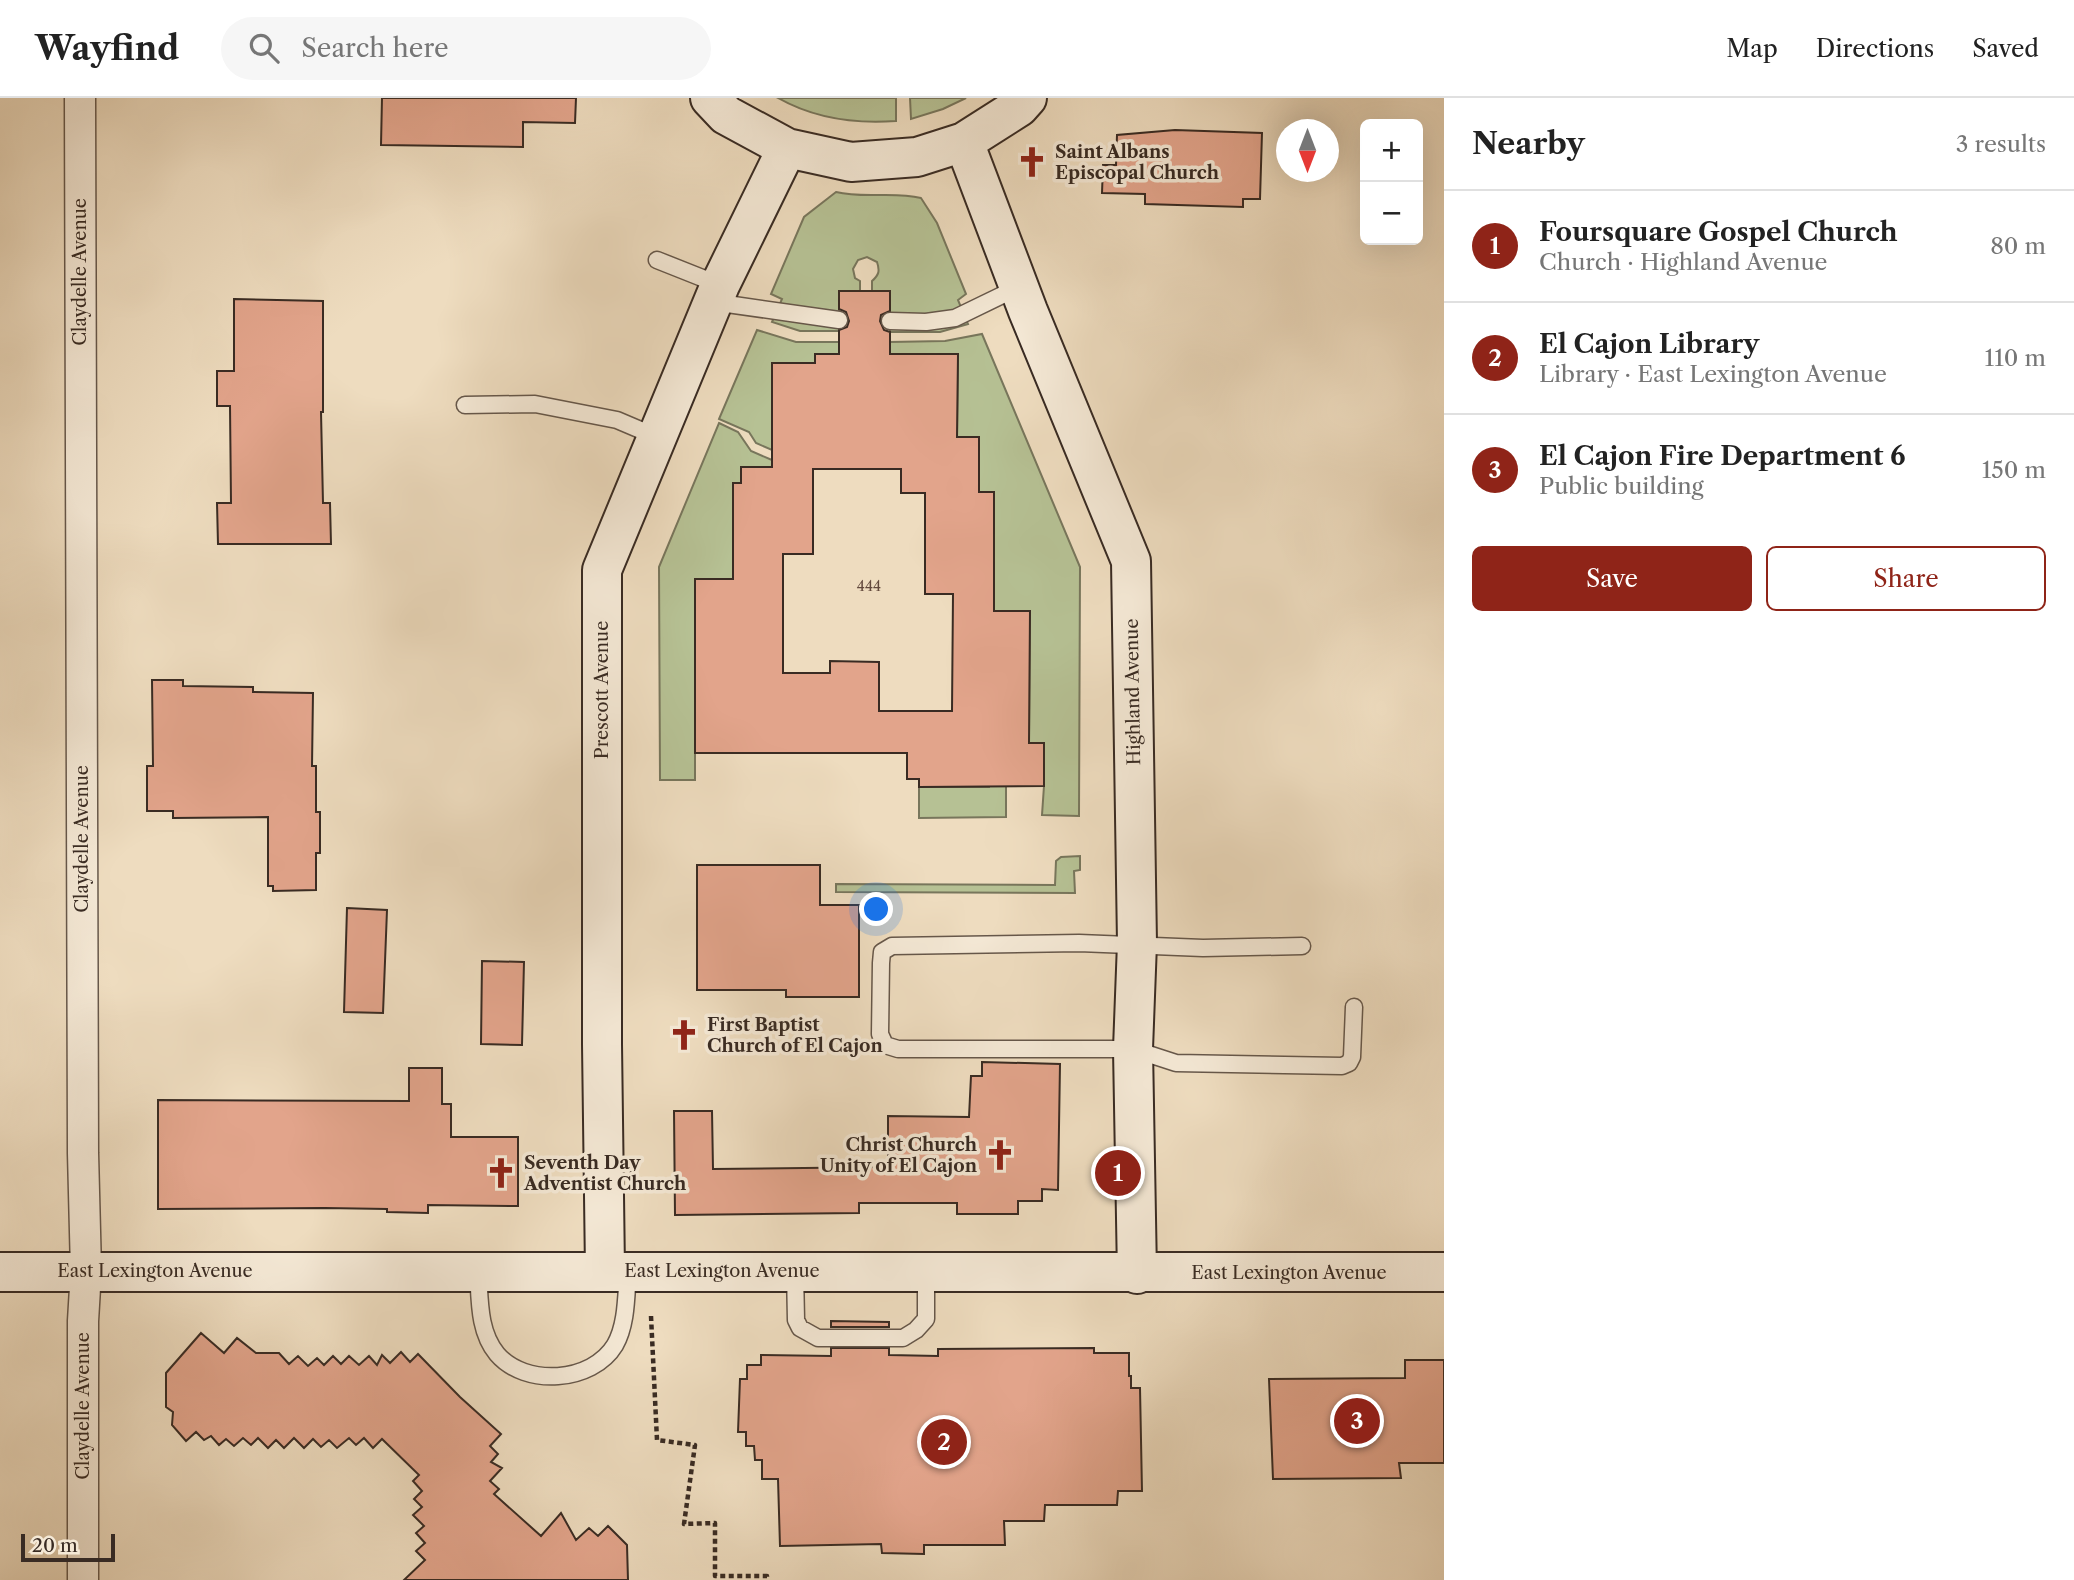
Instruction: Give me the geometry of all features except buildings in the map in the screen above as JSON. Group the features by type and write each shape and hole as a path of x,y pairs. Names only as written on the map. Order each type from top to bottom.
{"street":[{"name":"Claydelle Avenue","path":"80,98 83,1167 86,1271 83,1321 83,1580"},
{"path":"710,98 726,115 787,148 851,162 917,157 964,142 1019,107 1027,98"},
{"name":"Highland Avenue","path":"964,142 1019,286 1131,561 1137,943 1133,1049 1137,1274"},
{"name":"Prescott Avenue","path":"616,1271 602,1044 602,570 716,294 787,148"},
{"name":"East Lexington Avenue","path":"0,1272 1444,1272"}],"lane":[{"path":"657,260 716,294 839,320"},
{"path":"890,321 926,322 955,318 1019,286"},
{"path":"465,405 535,404 617,420 657,436"},
{"path":"1302,947 1203,948 1137,943 892,946 883,952 881,963 880,1034 885,1045 898,1049 1133,1049 1176,1063 1342,1066 1349,1063 1352,1057 1354,1007"},
{"path":"478,1271 483,1330 497,1354 520,1372 561,1377 591,1368 614,1346 623,1324 616,1271"},
{"path":"795,1271 796,1320 800,1328 818,1338 903,1338 916,1330 926,1319 926,1271"}],"path":[{"path":"651,1317 657,1440 695,1445 684,1524 715,1523 715,1576 767,1576 767,1580"}],"green space":[{"path":"778,98 896,98 896,121 865,122 836,118 806,111"},
{"path":"910,98 966,98 911,119"},
{"path":"836,192 921,198 937,223 966,294 958,300 968,324 940,332 890,332 890,292 872,291 872,281 878,268 877,262 867,257 858,260 853,269 855,278 860,281 860,291 839,292 839,331 800,331 772,322 782,299 771,294 804,217"},
{"path":"757,330 796,342 839,342 839,354 816,354 815,363 772,450 756,443 749,432 719,419"},
{"path":"982,334 1080,567 1079,816 1042,815 1044,786 1029,743 1030,611 994,611 994,492 979,492 979,437 957,437 958,355 890,354 890,342 945,341"},
{"path":"719,423 738,432 751,451 772,460 772,467 741,483 733,483 733,579 695,579 695,780 660,780 659,567"},
{"path":"990,768 1006,786 1006,817 919,818 919,787 989,787"},
{"path":"1080,856 1080,870 1074,871 1075,893 836,892 836,884 1055,885 1056,861 1061,857"}],"place":[{"name":"Saint Albans Episcopal Church","path":"1032,162"},
{"name":"First Baptist Church of El Cajon","path":"684,1035"},
{"name":"Christ Church Unity of El Cajon","path":"1000,1155"},
{"name":"Seventh Day Adventist Church","path":"501,1173"},
{"name":"Foursquare Gospel Church","path":"1118,1173"},
{"name":"El Cajon Fire Department 6","path":"1357,1421"},
{"name":"El Cajon Library","path":"944,1442"}]}
